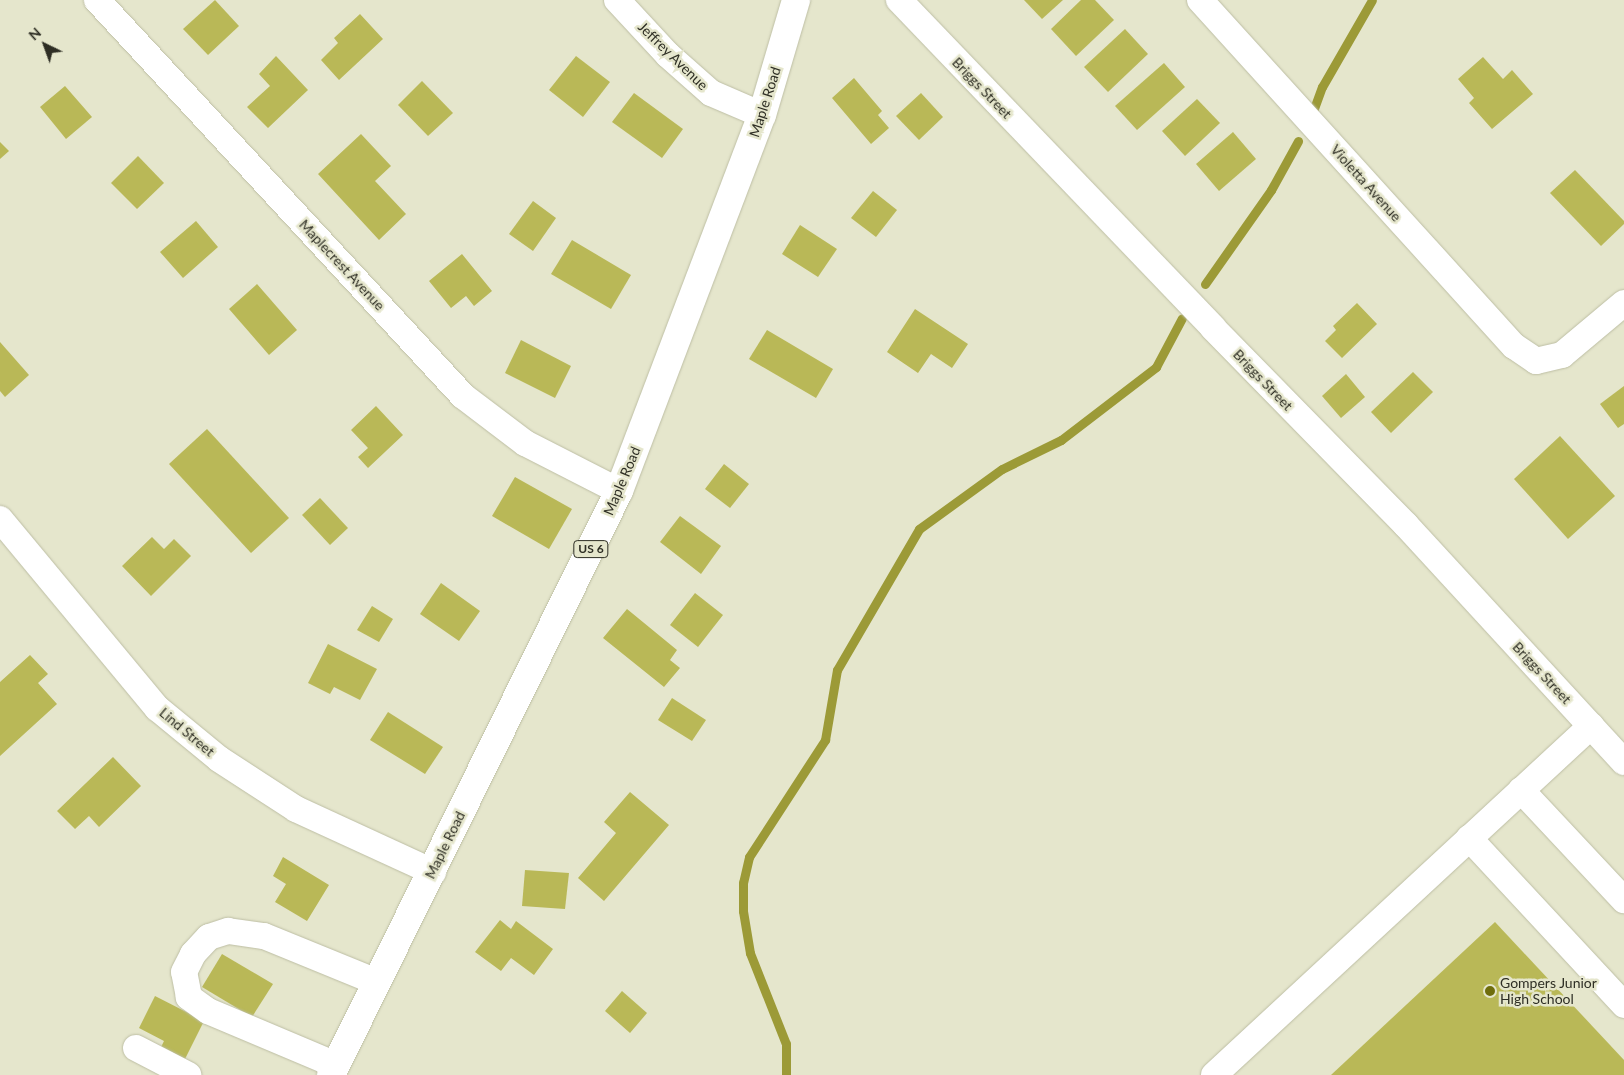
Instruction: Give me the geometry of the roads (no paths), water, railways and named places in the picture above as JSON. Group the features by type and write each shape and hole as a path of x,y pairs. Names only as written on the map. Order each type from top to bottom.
{"main road":[{"name":"Maple Road","path":"334,1070 619,491 762,115 796,0"}],"street":[{"name":"Maplecrest Avenue","path":"97,0 463,396 525,443 619,491"},
{"name":"Jeffrey Avenue","path":"616,0 668,55 711,92 762,115"},
{"name":"Briggs Street","path":"899,0 1213,328 1406,526 1624,762"},
{"name":"Violetta Avenue","path":"1200,0 1514,346 1536,361 1562,355 1624,303"},
{"name":"Lind Street","path":"0,519 158,708 219,759 296,809 432,872"},
{"path":"1214,1075 1590,726"},
{"path":"1521,790 1624,900"},
{"path":"1469,838 1624,1006"},
{"path":"334,1070 208,1011 189,996 184,972 193,954 208,937 228,932 264,936 378,982"},
{"path":"136,1048 188,1075"}],"waterway":[{"path":"1312,114 1322,87 1372,0"},
{"path":"1205,284 1271,190 1298,141"},
{"path":"786,1075 786,1044 750,953 743,911 743,883 749,857 825,740 837,670 919,529 1002,469 1061,440 1156,367 1182,318"}],"place":[{"name":"Gompers Junior High School","path":"1490,991"}]}
